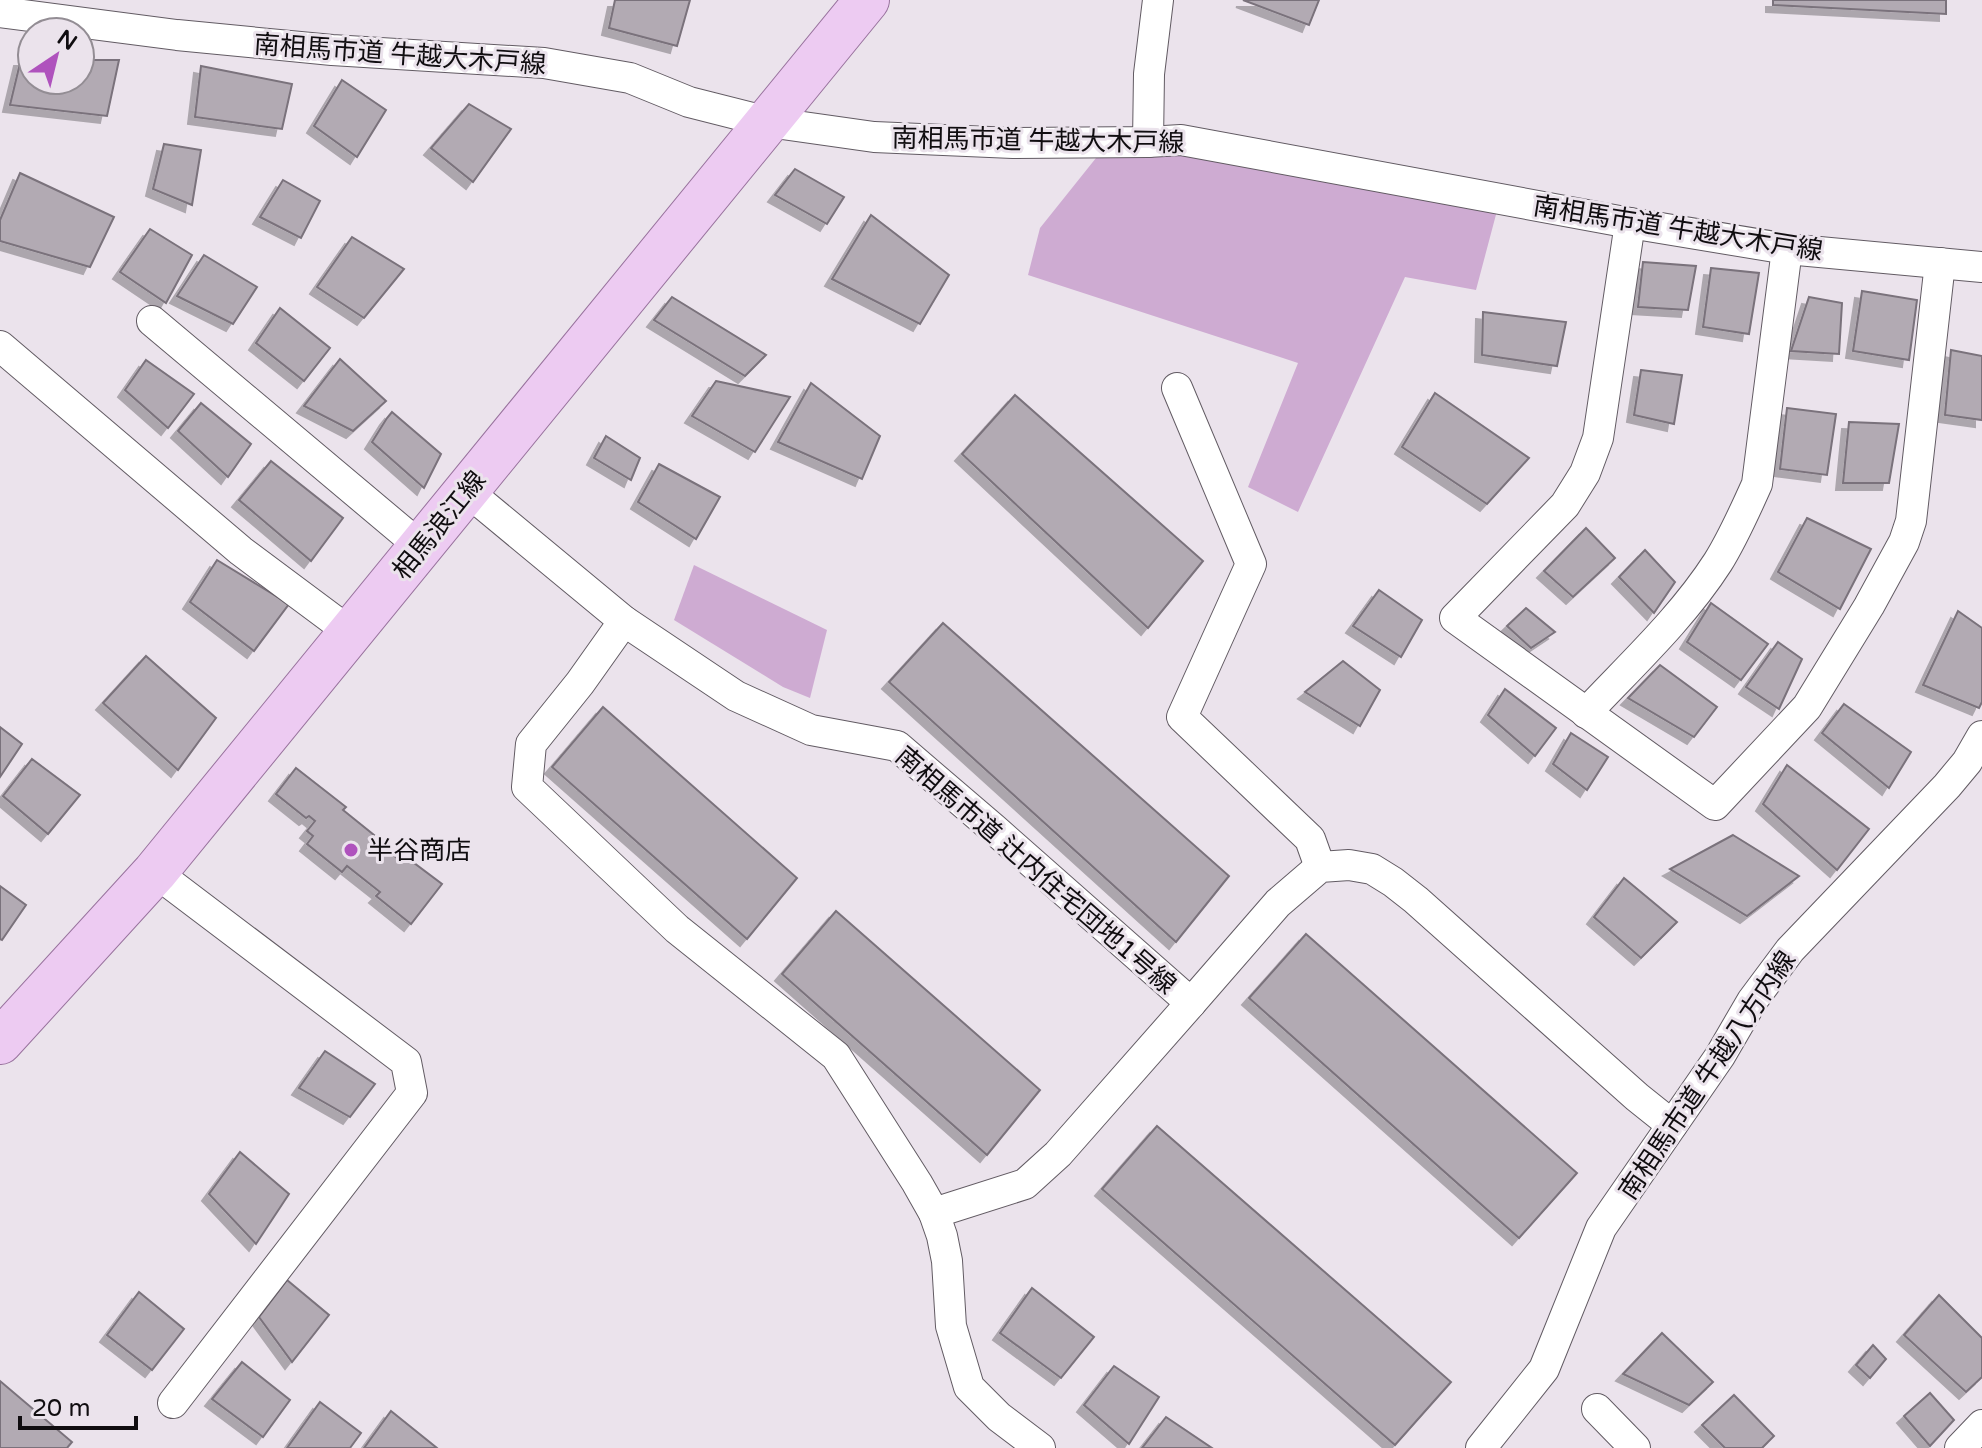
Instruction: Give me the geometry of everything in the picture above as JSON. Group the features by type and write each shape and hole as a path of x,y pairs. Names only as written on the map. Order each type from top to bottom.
{"main road":[{"name":"相馬浪江線","path":"0,1042 155,872 867,0"}],"street":[{"path":"1148,142 1149,74 1158,0"},
{"name":"南相馬市道 牛越大木戸線","path":"0,12 316,49 544,63 630,78 689,102 768,122 874,137 1013,143 1181,140 1787,249 1982,267"},
{"path":"1630,223 1598,438 1585,473 1565,505 1455,618 1715,805 1807,707 1904,542 1911,521 1940,263"},
{"path":"1586,713 1687,605 1718,562 1757,484 1787,249"},
{"path":"152,321 421,547"},
{"path":"0,346 241,551 351,633"},
{"path":"1177,388 1251,564 1182,717 1310,839 1320,867 1349,865 1372,869 1393,882 1672,1125"},
{"name":"南相馬市道 辻内住宅団地1号線","path":"467,491 624,621 736,696 811,730 897,746 1191,1003 1278,903 1320,867"},
{"path":"624,621 531,744 527,787 677,929 836,1056 934,1213 946,1258 951,1326 969,1387 999,1417 1040,1448"},
{"name":"南相馬市道 牛越八方内線","path":"1481,1448 1544,1369 1601,1228 1720,1056 1752,1001 1790,950 1947,786 1967,762 1982,736"},
{"path":"155,872 406,1062 412,1093 173,1403"},
{"path":"934,1213 1025,1184 1058,1154 1191,1003"},
{"path":"1597,1409 1635,1448"},
{"path":"1960,1448 1982,1425"}],"shaded area":[{"path":"1100,153 1204,155 1498,207 1476,290 1405,277 1298,512 1248,487 1298,363 1028,275 1040,228"},
{"path":"694,565 827,630 810,698 783,687 674,620"}],"building":[{"path":"615,0 690,0 677,46 609,28"},
{"path":"1243,0 1319,0 1309,25"},
{"path":"1773,0 1946,0 1946,14 1773,5"},
{"path":"96,60 119,60 107,116 10,105 16,80 16,96 96,96"},
{"path":"201,66 292,84 282,129 195,117"},
{"path":"342,80 386,110 357,157 314,126"},
{"path":"469,104 511,129 473,182 431,148"},
{"path":"164,144 201,150 192,205 153,189"},
{"path":"795,169 844,197 827,224 775,195"},
{"path":"20,173 114,217 90,267 0,241 0,220"},
{"path":"283,180 320,201 301,238 260,217"},
{"path":"871,215 949,275 920,324 832,279"},
{"path":"150,229 192,255 166,303 120,272"},
{"path":"352,237 404,269 364,318 317,287"},
{"path":"204,255 257,287 233,324 177,296"},
{"path":"1643,262 1696,266 1688,310 1638,307"},
{"path":"1711,268 1759,273 1749,334 1703,327"},
{"path":"1862,291 1917,300 1909,360 1853,351"},
{"path":"672,297 766,355 745,376 654,320"},
{"path":"1809,297 1842,303 1839,354 1791,351"},
{"path":"280,308 330,348 304,381 256,343"},
{"path":"1483,312 1566,322 1557,366 1482,355"},
{"path":"1951,350 1982,356 1982,420 1945,415"},
{"path":"340,359 386,401 353,431 304,406"},
{"path":"146,360 194,394 168,428 125,390"},
{"path":"1641,370 1682,375 1674,424 1634,415"},
{"path":"716,381 790,397 755,452 692,416"},
{"path":"811,383 880,436 862,479 778,442"},
{"path":"1435,393 1529,458 1487,504 1402,447"},
{"path":"1015,395 1203,561 1148,628 962,454"},
{"path":"201,403 251,444 228,477 178,431"},
{"path":"1787,408 1836,414 1827,475 1780,469"},
{"path":"392,412 441,454 424,488 372,442"},
{"path":"1849,422 1899,424 1889,483 1843,483"},
{"path":"606,436 640,458 631,480 594,458"},
{"path":"271,461 343,518 311,561 239,500"},
{"path":"659,464 720,497 696,539 638,502"},
{"path":"1807,518 1871,549 1840,609 1778,572"},
{"path":"1586,528 1615,558 1573,597 1544,571"},
{"path":"1645,550 1675,582 1654,613 1619,577"},
{"path":"217,560 289,604 254,651 190,602"},
{"path":"1379,590 1422,620 1401,657 1353,626"},
{"path":"1711,603 1768,644 1741,680 1687,642"},
{"path":"1526,608 1555,632 1531,648 1507,626"},
{"path":"1958,611 1982,628 1982,702 1979,708 1923,685"},
{"path":"943,623 1229,876 1176,942 889,682"},
{"path":"1778,642 1802,659 1779,709 1746,687"},
{"path":"146,656 216,718 178,770 103,703"},
{"path":"1343,661 1380,690 1360,726 1305,692"},
{"path":"1660,665 1717,707 1694,737 1628,698"},
{"path":"1505,689 1556,728 1535,756 1488,715"},
{"path":"1844,704 1911,752 1889,788 1822,733"},
{"path":"603,707 797,878 747,939 552,767"},
{"path":"0,727 22,744 0,777"},
{"path":"1571,733 1608,757 1587,790 1553,764"},
{"path":"32,759 80,795 48,834 3,796"},
{"path":"1787,765 1869,829 1837,870 1763,804"},
{"name":"半谷商店","path":"296,768 346,807 343,810 402,862 406,857 442,884 411,924 376,896 380,892 347,866 342,872 307,844 313,836 307,831 315,821 309,816 306,818 276,794"},
{"path":"1733,835 1799,876 1747,916 1670,869"},
{"path":"1624,878 1677,922 1641,958 1594,917"},
{"path":"0,886 26,905 2,940 0,939"},
{"path":"836,911 1040,1090 987,1155 782,974"},
{"path":"1306,934 1577,1173 1519,1238 1249,998"},
{"path":"325,1051 375,1084 350,1117 299,1088"},
{"path":"1157,1126 1451,1382 1395,1445 1102,1189"},
{"path":"240,1152 289,1194 256,1244 209,1194"},
{"path":"287,1280 329,1315 292,1362 259,1317"},
{"path":"1032,1288 1094,1337 1061,1378 1000,1333"},
{"path":"139,1292 184,1329 152,1370 107,1335"},
{"path":"1939,1295 1982,1338 1982,1377 1966,1392 1904,1335"},
{"path":"1662,1333 1713,1382 1689,1405 1623,1374"},
{"path":"1873,1345 1886,1359 1870,1378 1856,1365"},
{"path":"242,1362 290,1400 263,1437 212,1399"},
{"path":"1114,1366 1159,1397 1129,1444 1084,1405"},
{"path":"0,1381 72,1442 67,1448 0,1448"},
{"path":"1930,1393 1954,1420 1930,1446 1904,1416"},
{"path":"1734,1395 1774,1436 1762,1448 1725,1448 1702,1425"},
{"path":"320,1402 361,1433 350,1448 287,1448"},
{"path":"391,1411 437,1448 364,1448"},
{"path":"1166,1417 1212,1448 1142,1448"}],"place":[{"name":"半谷商店","path":"351,850"}]}
